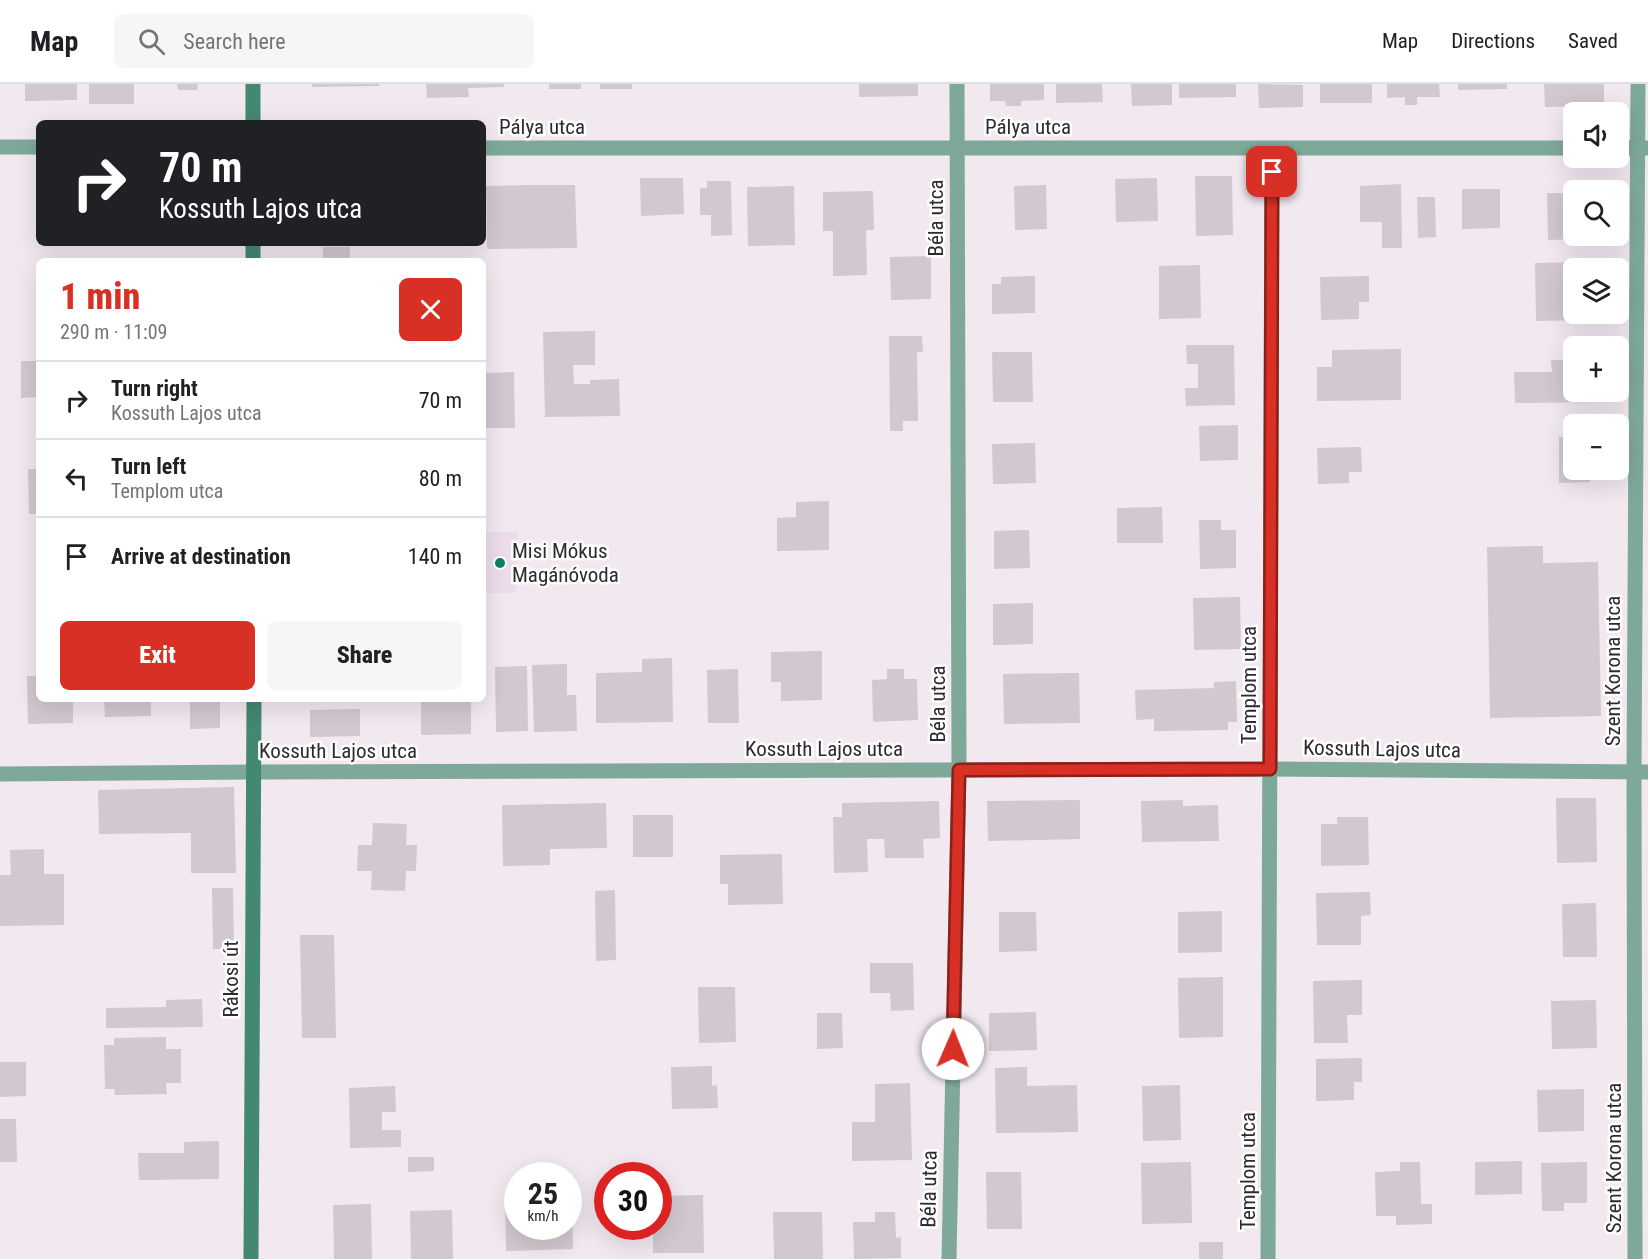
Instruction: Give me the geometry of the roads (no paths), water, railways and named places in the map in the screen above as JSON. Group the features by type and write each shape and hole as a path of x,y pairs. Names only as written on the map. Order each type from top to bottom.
{"main road":[{"path":"253,84 253,120"},
{"name":"Rákosi út","path":"251,1259 254,702"}],"street":[{"name":"Béla utca","path":"949,1259 959,770 957,84"},
{"name":"Szent Korona utca","path":"1635,1259 1641,772 1642,148 1638,84"},
{"path":"0,147 36,147"},
{"name":"Pálya utca","path":"486,148 1563,148"},
{"name":"Templom utca","path":"1269,1259 1272,148"},
{"name":"Kossuth Lajos utca","path":"0,774 1270,769 1641,772"}],"place":[{"name":"Misi Mókus Magánóvoda","path":"500,563"}]}
